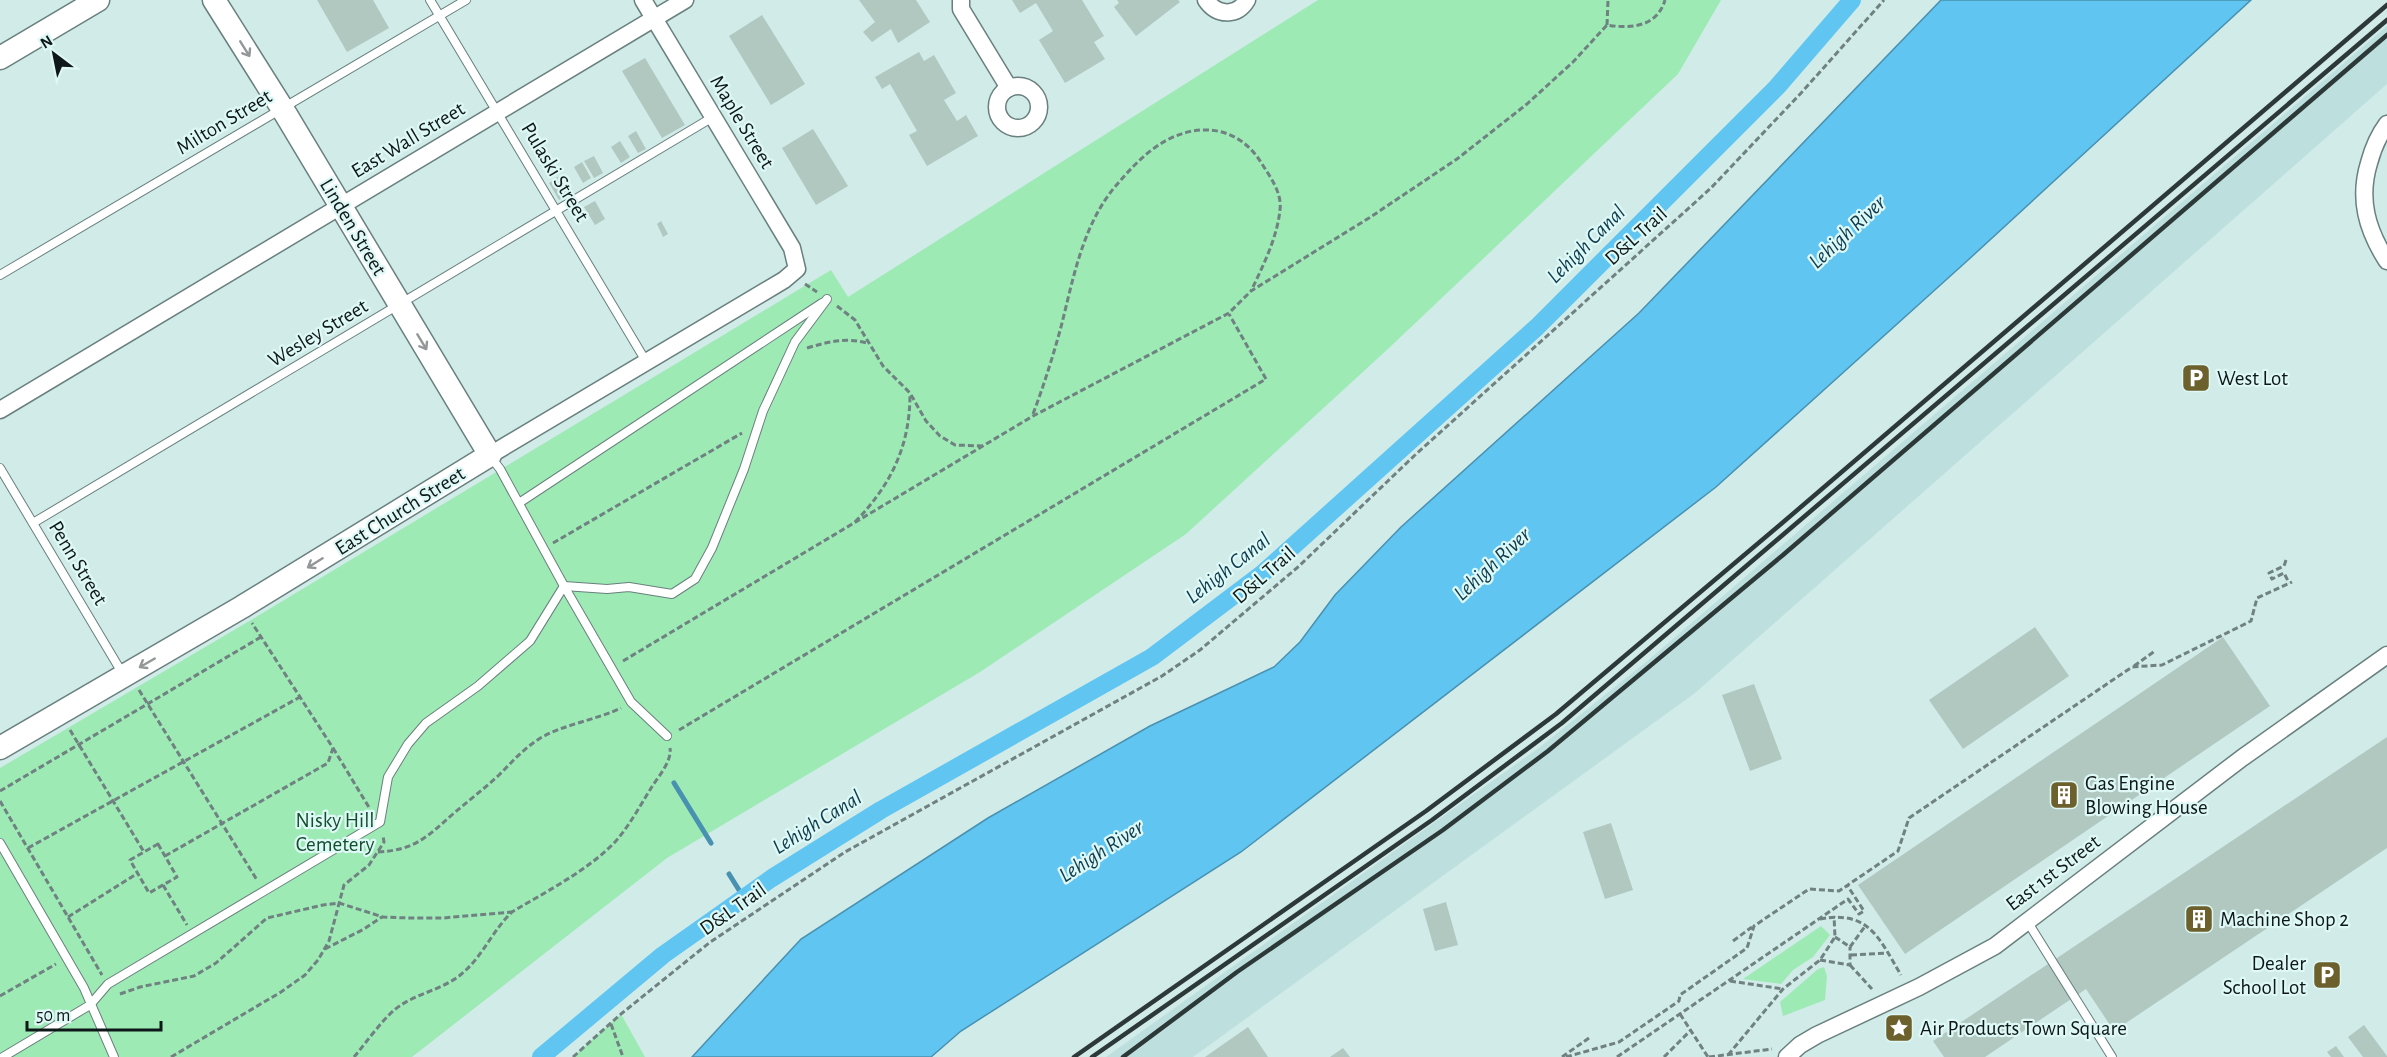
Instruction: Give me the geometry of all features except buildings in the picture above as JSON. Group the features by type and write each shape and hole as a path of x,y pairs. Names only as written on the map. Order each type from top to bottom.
{"street":[{"path":"0,58 98,0"},
{"name":"Linden Street","path":"214,0 282,108 490,455"},
{"name":"Maple Street","path":"643,0 792,248 797,269"},
{"name":"East Wall Street","path":"0,410 685,0"},
{"path":"961,0 961,9 1009,88"},
{"path":"1206,0 1213,9 1228,13 1236,11 1247,0"},
{"path":"2387,124 2379,135 2364,184 2367,221 2387,261"},
{"name":"East Church Street","path":"0,748 242,607 490,455 784,280 797,269"},
{"name":"East 1st Street","path":"1787,1057 1800,1045 1995,946 2242,758 2387,655"}],"lane":[{"name":"Pulaski Street","path":"430,0 647,363"},
{"name":"Milton Street","path":"0,276 466,0"},
{"name":"Wesley Street","path":"33,523 713,117"},
{"path":"564,586 607,589 628,587 672,594 695,579 712,548 744,469 759,423 788,356 795,342 827,299"},
{"path":"519,503 827,299"},
{"path":"490,455 631,702 667,736"},
{"name":"Penn Street","path":"0,468 124,676"},
{"path":"3,1057 90,1005 108,984 380,822 388,777 408,744 426,723 478,686 530,641 564,586"},
{"path":"0,843 84,988 114,1057"},
{"path":"2027,921 2112,1057"}],"path":[{"path":"611,668 1033,416 1229,313 1251,291 1369,218 1457,159 1527,104 1573,62 1607,25 1608,0"},
{"path":"1607,25 1623,27 1650,22 1658,16 1665,0"},
{"name":"D&L Trail","path":"573,1057 709,943 845,852 1162,676 1200,650 1298,567 1414,456 1711,188 1802,92 1884,0"},
{"path":"1033,416 1045,384 1082,246 1095,220 1113,190 1135,165 1153,149 1176,135 1206,130 1224,131 1244,140 1256,154 1276,187 1280,209 1269,252 1251,291"},
{"path":"797,269 805,285 855,320 883,366 910,393 926,422 940,436 956,444 984,446"},
{"path":"354,1057 399,1005 440,987 465,972 482,953 502,921 512,912 582,868 615,841 628,825 667,762 670,752 667,736 1266,379 1229,313"},
{"path":"788,356 834,340 853,339 869,343"},
{"path":"852,525 877,500 893,469 905,440 910,417 910,393"},
{"path":"544,548 759,423"},
{"path":"2132,667 2162,665 2251,621 2258,598 2290,582 2284,573 2272,579 2269,573 2284,566 2286,560"},
{"path":"171,1057 281,992 304,975 329,941 344,885 369,865 384,842 380,822 359,794 333,748 242,607"},
{"path":"0,790 261,637"},
{"path":"1733,941 1809,889 1839,891 1848,887 1898,851 1909,818 2155,651"},
{"path":"124,676 137,687 264,890"},
{"path":"28,848 300,697"},
{"path":"378,852 393,851 429,836 500,774 520,752 542,737 601,717 631,702"},
{"path":"60,713 144,852"},
{"path":"165,856 328,763 333,748"},
{"path":"0,801 108,984"},
{"path":"158,844 177,877 149,893 130,861 144,852 158,844"},
{"path":"68,916 138,873"},
{"path":"163,885 191,933"},
{"path":"1617,1057 1848,899 1859,914 1864,911 1848,887"},
{"path":"98,997 194,976 216,963 267,918 339,903 383,917 443,918 512,912"},
{"path":"1818,920 1834,916 1856,919 1866,925 1888,953 1901,975"},
{"path":"1728,1054 1783,989 1820,960 1835,937 1834,916"},
{"path":"323,950 383,917"},
{"path":"1850,965 1850,947 1866,925"},
{"path":"1564,1057 1619,1042 1679,1001 1680,995 1747,948 1754,926"},
{"path":"1835,937 1850,947"},
{"path":"1850,955 1888,953"},
{"path":"0,996 67,958"},
{"path":"1820,960 1850,965 1872,989"},
{"path":"1728,981 1783,989"},
{"path":"1680,1014 1709,1057 1800,1045"},
{"path":"611,1024 624,1054 623,1057"},
{"path":"1664,1057 1691,1030"},
{"path":"1564,1057 1589,1038"}],"shaded area":[{"path":"2387,26 2387,84 1695,693 1193,1057 1106,1057 1540,747 1646,662"}],"green space":[{"name":"Nisky Hill Cemetery","path":"1318,0 1721,0 1678,74 1389,348 1186,534 980,672 667,858 412,1057 0,1057 0,768 251,620 831,270 848,297"},
{"path":"1821,926 1830,935 1813,957 1793,970 1781,984 1743,979"},
{"path":"1824,967 1827,976 1825,1000 1783,1016 1780,1002 1818,969"},
{"path":"621,1014 645,1057 573,1057"}],"water":[{"name":"Lehigh River","path":"1941,0 2251,0 1967,261 1716,487 1241,852 961,1031 931,1057 692,1057 801,939 988,818 1150,726 1274,667 1300,642 1335,595 1401,527 1639,313"}],"waterway":[{"name":"Lehigh Canal","path":"541,1057 663,955 772,878 881,810 1152,657 1262,574 1537,327 1777,87 1852,0"},
{"path":"674,783 711,843"},
{"path":"729,874 744,898"}],"railway":[{"path":"1074,1057 1426,811 1556,714 2387,5"},
{"path":"1092,1057 1432,820 1562,723 2387,20"},
{"path":"1123,1057 1237,972 1443,830 1548,751 1783,555 2387,35"}],"place":[{"name":"West Lot","path":"2196,378"},
{"name":"Gas Engine Blowing House","path":"2064,795"},
{"name":"Machine Shop 2","path":"2199,919"},
{"name":"Dealer School Lot","path":"2327,975"},
{"name":"Air Products Town Square","path":"1899,1028"}]}
